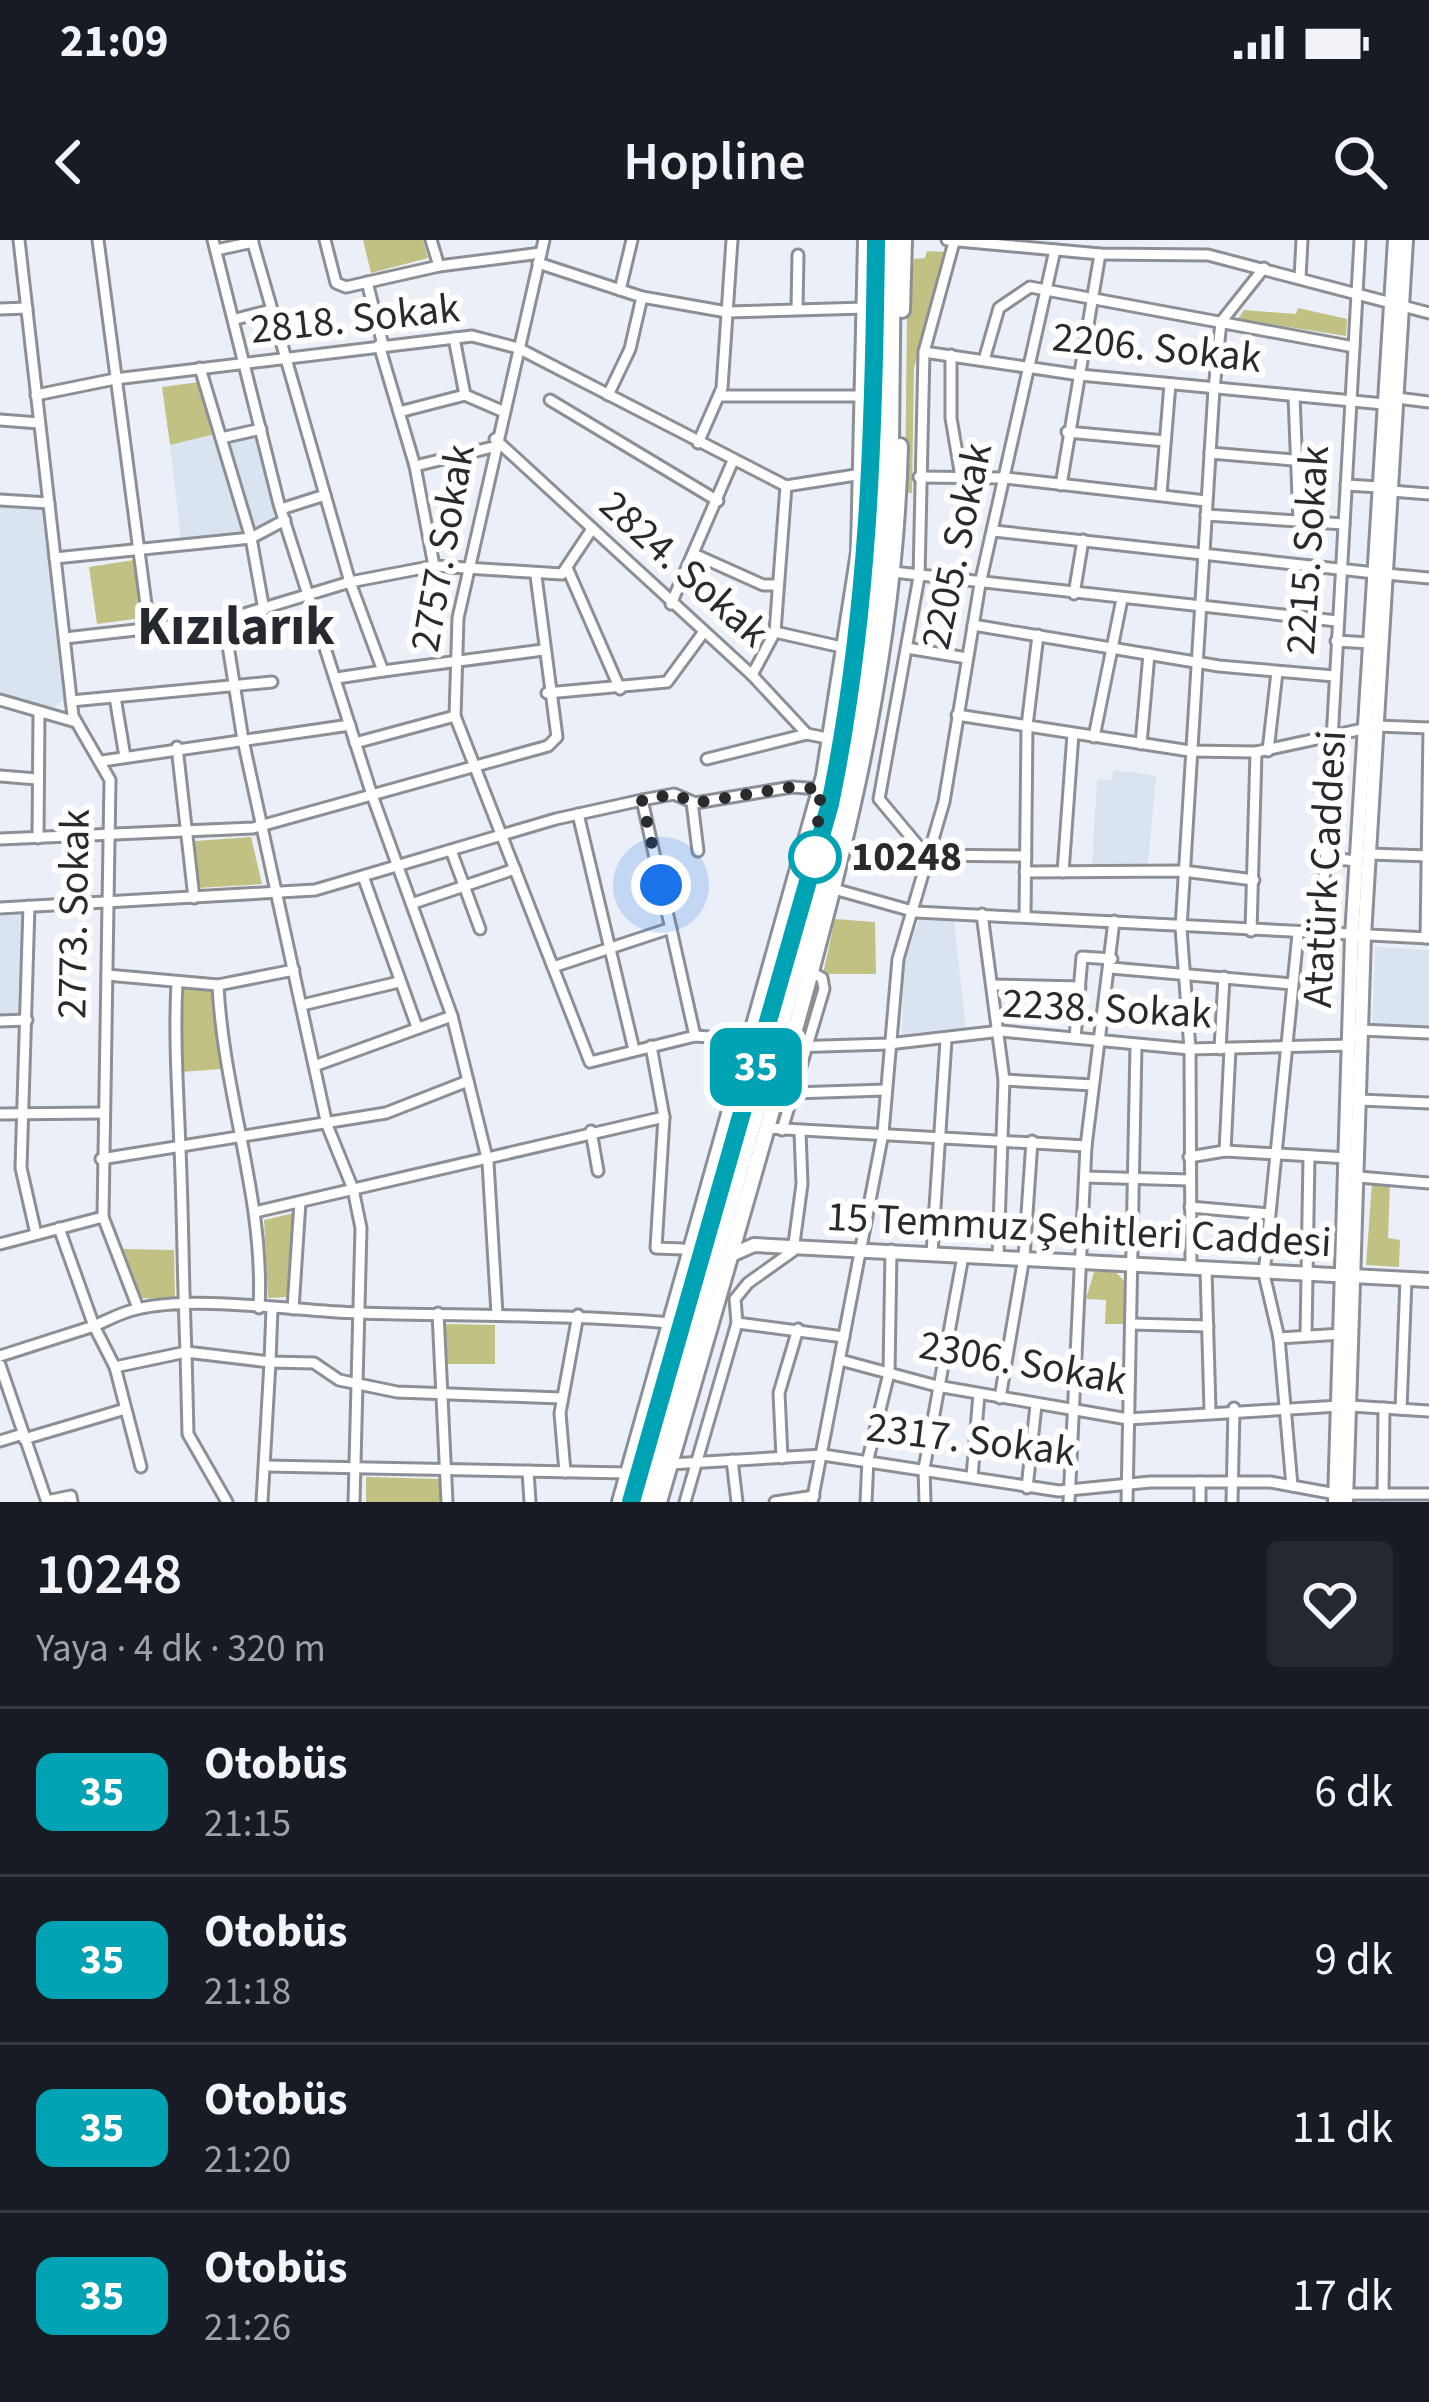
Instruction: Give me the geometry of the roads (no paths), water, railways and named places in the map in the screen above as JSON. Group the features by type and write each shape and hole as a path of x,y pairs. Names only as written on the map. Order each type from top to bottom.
{"highway":[{"path":"620,1502 832,739 847,649 862,474 866,240"},
{"path":"631,1502 830,804 861,629 874,434 876,240"},
{"path":"659,1502 738,1224 774,1129 790,1046 834,889 878,696 898,498 900,242"},
{"path":"646,1502 849,788 878,627 900,242"},
{"path":"900,432 892,401 901,371"},
{"path":"862,396 874,434 862,474"}],"main road":[{"name":"Atatürk Caddesi","path":"1395,240 1397,304"},
{"name":"Atatürk Caddesi","path":"1341,1498 1350,1276 1349,1046 1397,304 1406,240"},
{"name":"Atatürk Caddesi","path":"1371,728 1370,643 1380,574"},
{"name":"Atatürk Caddesi","path":"1345,1406 1342,1334 1359,1177 1358,936"},
{"path":"729,1256 754,1245 738,1224"},
{"name":"15 Temmuz Şehitleri Caddesi","path":"754,1245 1082,1258 1264,1274 1429,1280"}],"street":[{"path":"98,240 149,627"},
{"path":"325,240 336,283 346,287 439,266 513,256 540,258 642,297 727,312 865,308"},
{"path":"431,240 439,266"},
{"path":"510,240 513,256"},
{"name":"2757. Sokak","path":"544,240 494,443 470,571 454,664 455,716 590,1062 634,1050"},
{"path":"620,290 632,240"},
{"path":"698,443 720,396 732,240"},
{"path":"900,242 921,240"},
{"path":"1300,278 1302,240"},
{"name":"2215. Sokak","path":"1321,936 1329,858 1334,676 1360,240"},
{"name":"2773. Sokak","path":"24,241 27,308 71,701 76,722 110,780 101,1113 103,1217 138,1308"},
{"path":"383,670 350,582 252,241 214,245 283,514 372,795 452,1016 486,1155 497,1313"},
{"path":"951,241 1100,254 1208,254 1429,314"},
{"name":"2205. Sokak","path":"926,855 879,799 919,577 924,352 951,241"},
{"name":"2205. Sokak","path":"813,1499 883,1132 898,959 916,912 926,855 944,802 980,584 1055,250"},
{"path":"1060,485 1100,254"},
{"path":"796,308 798,255"},
{"path":"1210,1410 1208,1326 1190,1207 1183,871 1221,322 1264,268"},
{"path":"367,282 415,466 434,566"},
{"path":"984,360 999,308 1030,286 1354,347"},
{"path":"608,395 630,349 642,297"},
{"path":"0,308 27,308"},
{"path":"236,319 271,310"},
{"name":"2818. Sokak","path":"36,394 115,379 472,336 518,348 732,463 786,486"},
{"path":"454,338 465,395"},
{"name":"2206. Sokak","path":"924,352 1214,389 1350,402 1429,402"},
{"path":"951,355 951,418 961,477"},
{"path":"200,368 251,538 264,610"},
{"path":"1161,494 1170,384"},
{"path":"399,412 465,395 502,411"},
{"path":"720,396 862,396"},
{"path":"1294,396 1299,522"},
{"path":"550,400 718,501"},
{"path":"0,420 39,423"},
{"path":"221,438 261,429"},
{"path":"1067,432 1165,441"},
{"path":"415,466 494,443"},
{"name":"2824. Sokak","path":"494,443 752,675 806,734"},
{"path":"1210,453 1293,460"},
{"path":"670,604 732,463"},
{"path":"752,675 775,632 786,486 862,474"},
{"path":"919,477 1006,478 1207,501"},
{"path":"1346,485 1429,494"},
{"path":"56,558 251,538 283,514 325,495"},
{"path":"898,498 918,500"},
{"path":"0,500 49,503"},
{"path":"1206,515 1344,524"},
{"path":"65,638 224,620 350,582 434,566 536,576 568,570 592,529"},
{"path":"994,531 1429,578"},
{"path":"1074,594 1083,540"},
{"path":"694,554 763,585 777,585"},
{"path":"568,570 620,689"},
{"path":"893,572 1337,621"},
{"path":"0,839 262,826 555,742 536,576"},
{"path":"1094,737 1122,599"},
{"path":"224,620 243,740 327,1125 353,1189 362,1228 353,1384 354,1502"},
{"path":"973,625 1197,662 1334,676"},
{"path":"775,632 847,649"},
{"path":"548,693 667,682 703,633"},
{"path":"1024,916 1027,726 1038,635"},
{"path":"1336,641 1370,643"},
{"path":"907,648 967,658"},
{"path":"337,678 543,650"},
{"path":"1142,744 1149,654"},
{"path":"1250,931 1262,752 1277,672"},
{"path":"71,701 272,682"},
{"path":"878,696 899,702"},
{"path":"115,697 125,757"},
{"path":"0,700 76,722"},
{"path":"38,838 39,713"},
{"path":"834,889 916,912 1427,938 1429,728 1371,728 1262,752 1190,751 957,715"},
{"path":"356,743 455,716"},
{"path":"101,761 350,725"},
{"path":"707,759 806,734 832,739"},
{"path":"1063,872 1073,734"},
{"path":"177,747 191,833 194,898"},
{"path":"0,776 38,779"},
{"path":"0,908 275,894 364,879 578,814 642,800 674,794 692,802 792,787 821,789"},
{"path":"642,800 695,1036"},
{"path":"692,802 698,851"},
{"path":"578,814 634,1050 695,1036 752,1040"},
{"path":"452,853 480,929"},
{"path":"926,855 1026,856"},
{"path":"1329,858 1428,856"},
{"path":"414,903 514,869"},
{"path":"1025,872 1183,871 1254,880"},
{"path":"364,879 417,1027"},
{"name":"2773. Sokak","path":"29,907 21,1168 36,1234"},
{"path":"982,914 1004,1080 998,1255"},
{"path":"1069,1496 1086,1146 1114,921"},
{"path":"553,967 670,928"},
{"path":"1292,1486 1279,1337 1264,1274 1298,934"},
{"path":"1076,1038 1082,957 1185,974 1292,984"},
{"path":"107,975 218,985 294,970"},
{"path":"811,972 825,982 792,1093 774,1129 1086,1146"},
{"path":"1224,977 1225,1151"},
{"path":"302,1005 400,982"},
{"path":"177,983 173,1048 188,1434 227,1502"},
{"path":"218,985 220,1028 262,1251 259,1308"},
{"path":"993,986 1080,987"},
{"path":"317,1066 452,1016"},
{"path":"0,1021 26,1019"},
{"path":"1360,1030 1429,1033"},
{"name":"2238. Sokak","path":"790,1046 888,1045 1001,1031 1190,1049 1349,1046"},
{"path":"932,1253 946,1040"},
{"path":"1127,1502 1136,1045"},
{"path":"651,1046 664,1117 656,1248 682,1250"},
{"path":"1004,1080 1093,1085"},
{"path":"101,1159 386,1113 468,1081"},
{"path":"792,1093 886,1090"},
{"path":"1360,1100 1429,1103"},
{"path":"0,1114 101,1113"},
{"path":"255,1212 664,1117"},
{"path":"591,1131 598,1171"},
{"path":"685,1502 737,1323 735,1299 748,1283 793,1250 802,1184 800,1132"},
{"path":"1000,1398 1024,1257 1032,1141"},
{"path":"1189,1157 1225,1151 1348,1159"},
{"path":"1306,1335 1309,1156"},
{"path":"1085,1177 1189,1180"},
{"path":"1359,1177 1429,1184"},
{"path":"293,1309 300,1202"},
{"path":"1190,1207 1269,1214"},
{"path":"0,1244 103,1217"},
{"path":"59,1228 94,1326 115,1367 122,1410 140,1467"},
{"path":"866,1502 868,1459 889,1373 891,1250"},
{"path":"925,1502 924,1469 963,1256"},
{"path":"1401,1409 1406,1279"},
{"path":"0,1356 138,1308 578,1315 671,1323"},
{"path":"262,1502 272,1308"},
{"path":"438,1313 447,1502"},
{"path":"566,1472 561,1398 578,1315"},
{"path":"737,1323 844,1337"},
{"path":"1131,1324 1208,1326"},
{"path":"782,1458 779,1394 798,1329"},
{"path":"707,1334 730,1335"},
{"path":"1279,1337 1342,1334"},
{"path":"115,1367 186,1352 314,1363 353,1384 445,1398 561,1398"},
{"name":"2306. Sokak","path":"840,1360 937,1386 1128,1419 1286,1405 1429,1411"},
{"path":"0,1365 47,1501 71,1496 72,1502"},
{"path":"972,1477 979,1394"},
{"path":"1018,1502 1036,1405"},
{"path":"1232,1502 1234,1408"},
{"path":"1383,1494 1384,1408"},
{"path":"0,1441 122,1410"},
{"name":"2317. Sokak","path":"670,1464 823,1455 1069,1496 1126,1485 1232,1482 1292,1486 1341,1498 1422,1496"},
{"path":"732,1460 737,1502"},
{"path":"266,1466 628,1473"},
{"path":"528,1471 530,1502"},
{"path":"1200,1483 1200,1502"},
{"path":"775,1502 813,1499"}],"place":[{"name":"10248","path":"815,857"}],"district":[{"name":"Kızılarık","path":"236,627"}]}
